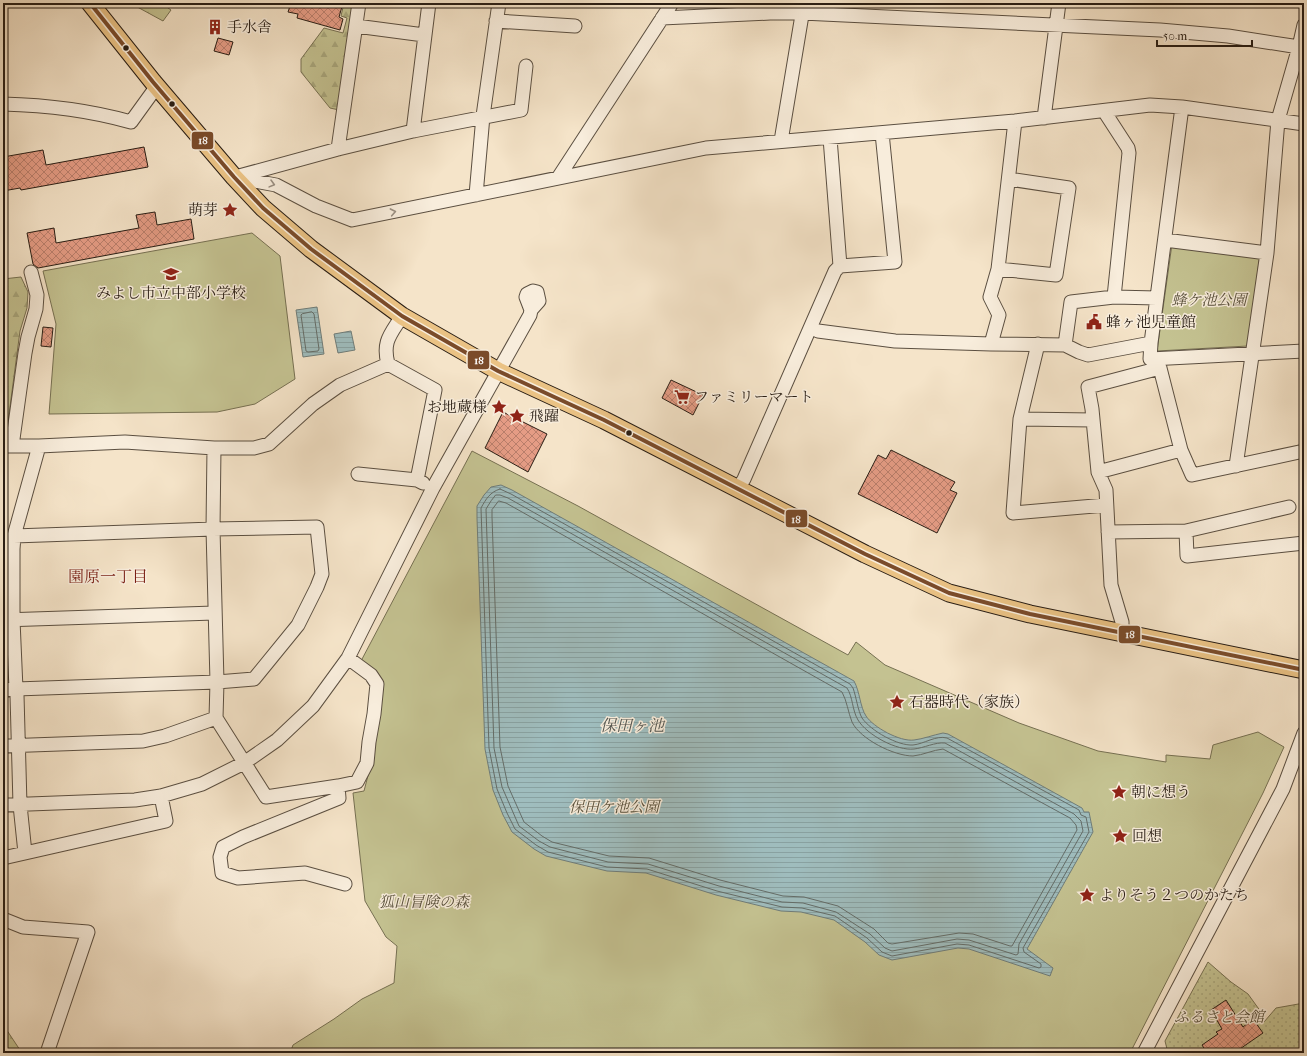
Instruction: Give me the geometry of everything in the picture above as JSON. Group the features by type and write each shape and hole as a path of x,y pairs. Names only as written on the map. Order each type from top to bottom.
{"main road":[{"path":"90,3 157,86 234,177 263,208 312,249 402,316 498,371 604,420 865,554 949,593 1030,614 1304,670"}],"street":[{"path":"338,149 359,3"},
{"path":"413,131 429,3"},
{"path":"476,196 483,116 499,3"},
{"path":"558,178 672,3"},
{"path":"1044,118 1059,3"},
{"path":"662,18 770,13 803,8 1176,31 1228,36 1299,47"},
{"path":"780,141 803,8"},
{"path":"496,21 575,26"},
{"path":"1236,466 1253,354 1266,253 1278,120 1304,25"},
{"path":"356,26 424,35"},
{"path":"234,177 338,149 413,131 483,116 521,110 526,66"},
{"path":"3,104 106,115 132,122 157,86"},
{"path":"234,177 276,185 316,206 352,220 706,148 1015,121 1150,105 1182,107 1304,124"},
{"path":"1182,107 1150,359 1304,352"},
{"path":"1104,111 1128,148 1129,153 1114,297"},
{"path":"991,344 999,315 990,297 998,269 1015,121"},
{"path":"738,489 744,479 835,271 840,266 895,262 882,133"},
{"path":"830,138 840,266"},
{"path":"998,269 1056,275 1069,188 1009,179"},
{"path":"1165,240 1266,253"},
{"path":"31,272 37,295 36,308 28,337 8,446 125,442 214,448 254,448 269,444 313,404 340,385 388,364"},
{"path":"1065,344 1071,302 1114,297 1157,298"},
{"path":"3,805 135,800 162,796 202,784 244,763 277,740 313,706 348,658 433,488 530,315 531,310"},
{"path":"402,316 386,343 385,353 388,364 435,390 417,480"},
{"path":"818,331 895,340 991,344 1065,344 1088,355 1151,343"},
{"path":"1038,344 1020,419 1013,514 1106,506"},
{"path":"1122,632 1122,622 1111,585 1106,490 1098,472 1088,387 1160,368 1181,450 1192,475 1304,451"},
{"path":"1020,419 1093,420"},
{"path":"25,853 20,804 16,689 8,620 14,536 39,446"},
{"path":"214,448 213,529 217,682 216,718 266,797 357,782 367,763 377,684 371,674 348,658"},
{"path":"1098,472 1181,450"},
{"path":"358,474 417,480 433,488"},
{"path":"1108,532 1186,531 1289,507"},
{"path":"3,690 217,682 254,679 298,625 322,574 317,527 14,536"},
{"path":"1186,531 1187,556 1304,543"},
{"path":"8,620 214,613"},
{"path":"3,746 143,741 165,736 216,718"},
{"path":"1144,1053 1283,789 1304,734"},
{"path":"338,786 339,798 236,840 223,847 220,857 222,873 238,878 305,873 345,884"},
{"path":"3,858 166,821 162,796"},
{"path":"3,919 23,927 88,932 48,1053"}],"green space":[{"path":"130,3 161,3 171,10 163,21"},
{"path":"344,3 354,3 339,110 330,108 301,72 301,59 324,28 343,33 347,18 341,16"},
{"path":"252,233 280,256 295,379 255,404 217,412 49,414 56,324 43,271"},
{"name":"蜂ケ池公園","path":"1172,244 1260,254 1248,346 1157,351"},
{"path":"21,277 28,292 27,308 20,331 6,437 3,437 3,279"},
{"name":"保田ケ池公園","path":"472,451 578,506 848,655 856,642 885,665 1019,723 1098,751 1166,762 1166,755 1210,759 1213,745 1258,732 1284,747 1263,793 1130,1053 290,1053 293,1045 362,999 394,983 397,946 386,937 365,901 353,793 364,791 372,760 383,684 361,661"},
{"name":"ふるさと会館","path":"1208,962 1231,982 1248,994 1261,1012 1264,1022 1276,1008 1304,1003 1304,1053 1168,1053 1165,1041"},
{"path":"4,1026 22,1053 3,1053"}],"water":[{"path":"317,307 324,354 303,357 296,310"},
{"path":"351,331 355,350 338,353 334,334"},
{"name":"保田ヶ池","path":"501,485 854,681 866,716 874,725 887,733 908,740 943,733 948,734 1082,808 1084,812 1089,812 1093,832 1027,949 1053,968 1050,976 969,949 958,948 892,960 879,955 865,942 834,920 801,912 781,911 716,895 646,873 607,871 546,856 534,849 512,832 493,790 485,749 477,518 477,506 484,495 491,487"}],"building":[{"path":"291,3 343,3 339,17 343,19 340,30 297,18 298,14 288,12"},
{"path":"218,38 233,42 229,55 214,51"},
{"path":"144,147 148,167 21,190 20,188 3,191 3,157 43,150 46,165"},
{"path":"155,212 157,225 191,219 194,239 38,268 33,264 27,233 54,228 56,243 139,228 136,215"},
{"path":"43,327 53,328 51,347 41,346"},
{"name":"ファミリーマート","path":"671,380 703,395 693,415 662,398"},
{"path":"503,412 547,434 528,472 485,448"},
{"path":"891,450 955,482 950,490 957,493 937,533 858,494 878,455 886,459"},
{"path":"1226,1000 1243,1027 1253,1019 1263,1033 1234,1053 1207,1053 1202,1045 1218,1034 1216,1032 1222,1029 1211,1010"}],"transit line":[{"name":"18","path":"90,3 153,82 234,177 263,208 311,249 402,316 498,371 604,420 865,554 949,593 1030,614 1304,670"}],"place":[{"name":"手水舎","path":"215,27"},
{"name":"萌芽","path":"230,210"},
{"name":"みよし市立中部小学校","path":"171,274"},
{"name":"蜂ヶ池児童館","path":"1094,322"},
{"name":"ファミリーマート","path":"682,397"},
{"name":"お地蔵様","path":"499,407"},
{"name":"飛躍","path":"517,416"},
{"name":"石器時代（家族）","path":"897,702"},
{"name":"朝に想う","path":"1119,792"},
{"name":"回想","path":"1120,836"},
{"name":"よりそう２つのかたち","path":"1087,895"}],"district":[{"name":"園原一丁目","path":"108,576"}],"park label":[{"name":"狐山冒険の森","path":"424,902"}]}
